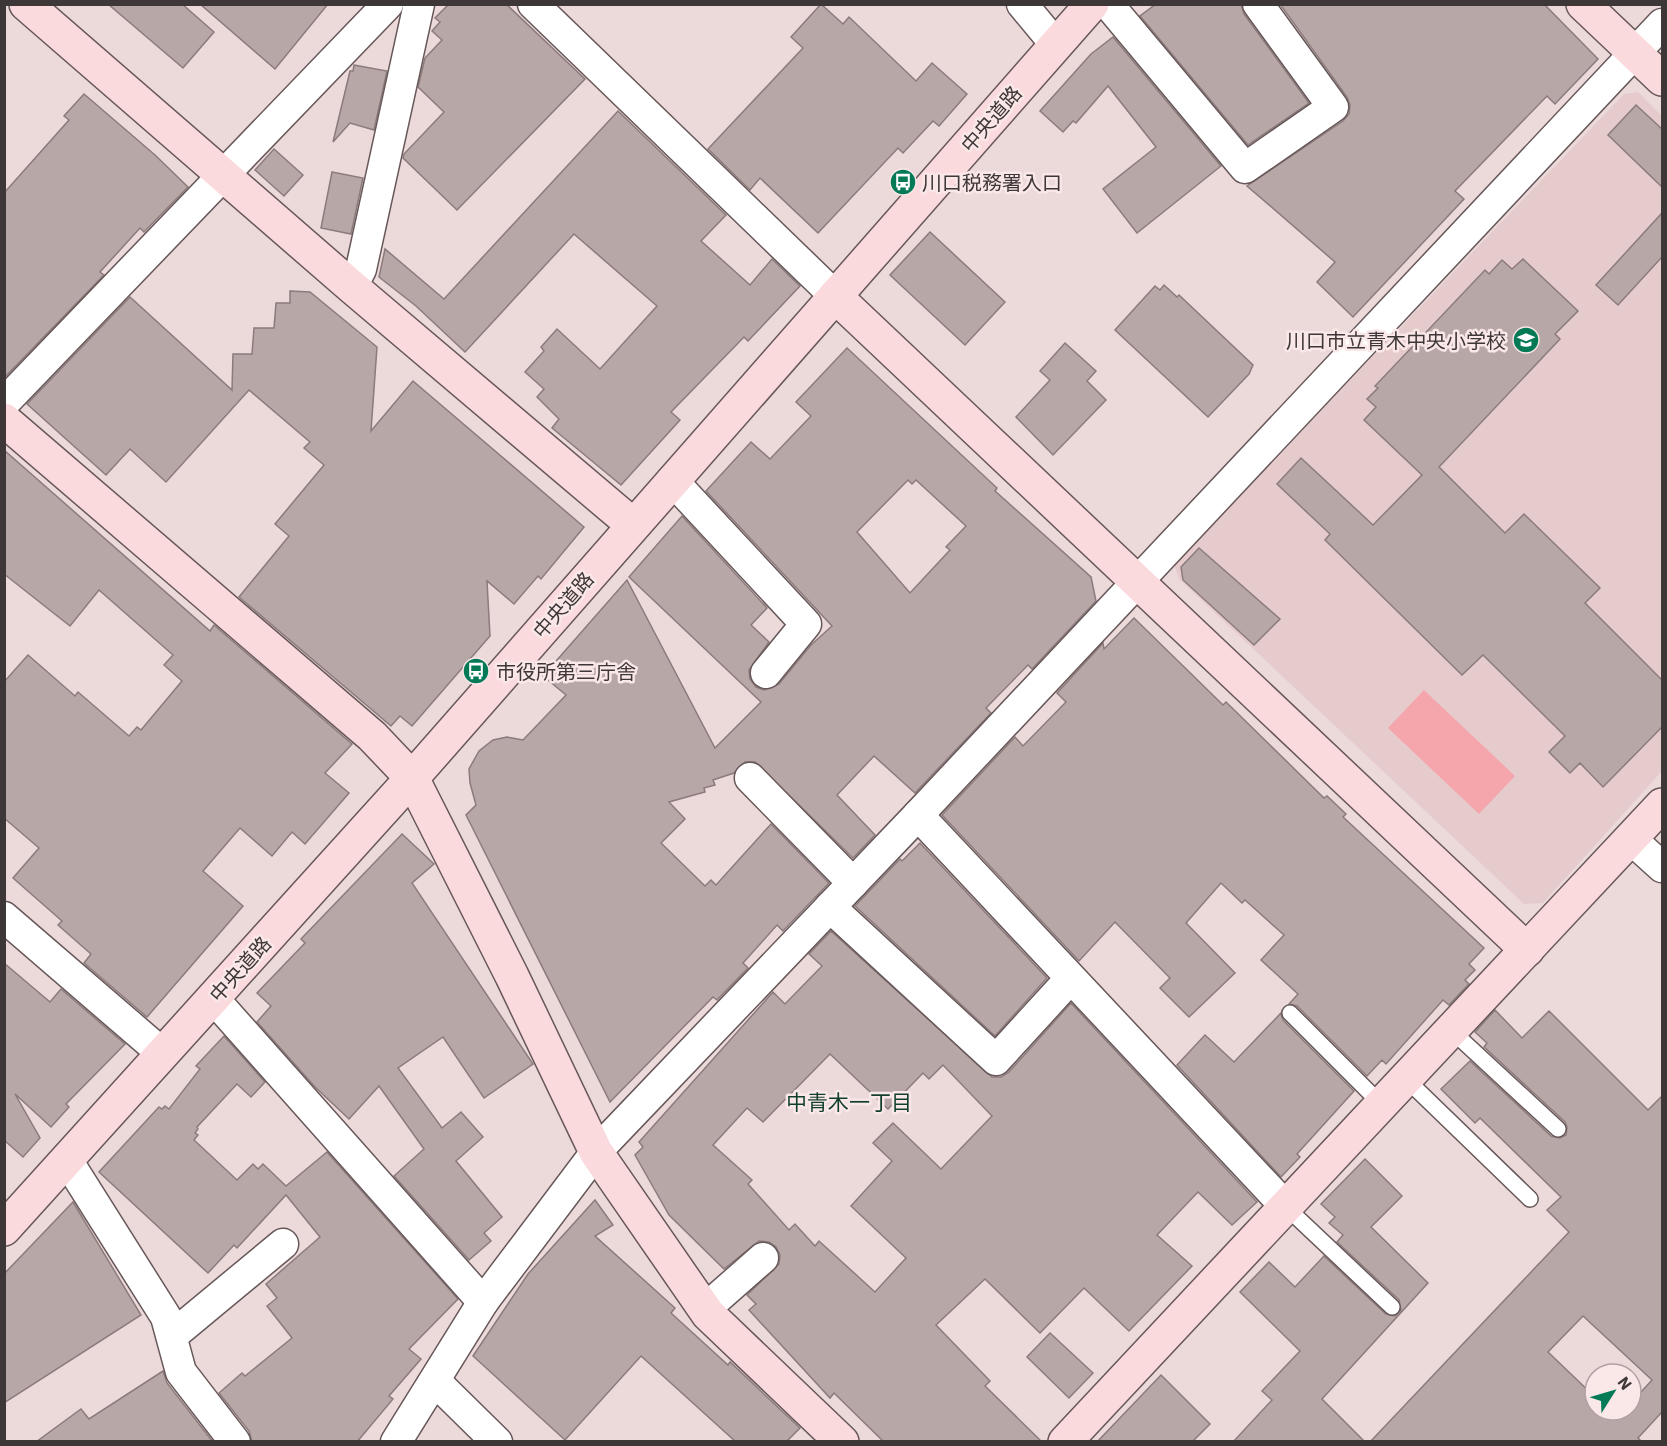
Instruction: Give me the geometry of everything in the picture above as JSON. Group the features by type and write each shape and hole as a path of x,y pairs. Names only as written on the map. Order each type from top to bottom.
{"street":[{"path":"26,4 352,287 633,525"},
{"path":"4,403 388,4"},
{"path":"352,287 361,269 419,4"},
{"path":"533,4 835,296 1527,950"},
{"path":"1022,4 1056,45"},
{"name":"中央道路","path":"4,1229 412,778 1092,4"},
{"path":"1108,4 1245,168 1333,107 1258,4"},
{"path":"1583,4 1662,79"},
{"path":"396,1442 483,1302 596,1152 853,884 1662,24"},
{"path":"4,420 372,736 412,778 512,976 596,1152 705,1309 842,1442"},
{"path":"672,480 806,624 766,673"},
{"path":"750,778 853,884"},
{"path":"1065,1442 1662,806"},
{"path":"918,815 1286,1208"},
{"path":"1631,839 1662,867"},
{"path":"831,907 996,1060 1070,979"},
{"path":"4,917 163,1054"},
{"path":"213,998 483,1302"},
{"path":"67,1160 166,1317 181,1372 235,1442"},
{"path":"172,1336 283,1244"},
{"path":"705,1309 763,1258"},
{"path":"435,1381 497,1442"}],"lane":[{"path":"1290,1013 1382,1105"},
{"path":"1452,1031 1558,1129"},
{"path":"1406,1079 1530,1199"},
{"path":"1286,1208 1392,1307"}],"shaded area":[{"name":"川口市立青木中央小学校","path":"1638,92 1662,116 1662,771 1543,903 1524,904 1179,579 1174,564 1624,94"},
{"path":"1424,690 1515,776 1479,814 1388,728"}],"building":[{"path":"108,4 182,4 214,32 183,68"},
{"path":"200,4 328,4 275,69"},
{"path":"449,4 506,4 585,79 457,210 403,158 404,154 444,112 418,87 425,58 442,40 432,31 440,22 435,18"},
{"path":"821,4 843,24 849,17 916,81 932,63 967,94 939,126 933,121 903,153 898,148 818,233 760,178 750,190 708,149 803,48 791,37"},
{"path":"1156,4 1241,4 1244,14 1309,103 1248,145 1140,16"},
{"path":"1280,4 1544,4 1598,59 1555,104 1547,96 1455,191 1464,199 1353,317 1317,282 1335,262 1247,186 1343,121 1349,114 1350,105 1347,97"},
{"path":"1113,37 1221,166 1137,233 1103,189 1156,147 1108,86 1076,123 1073,121 1063,132 1040,111 1091,54"},
{"path":"354,65 387,71 374,130 350,123 333,142 350,71 353,71"},
{"path":"84,94 155,155 188,187 144,232 140,228 100,272 104,275 4,378 4,193 69,120 64,116"},
{"path":"1636,105 1662,129 1662,187 1608,135"},
{"path":"618,111 726,215 701,241 750,285 772,259 800,286 748,341 744,337 671,412 680,420 621,485 552,428 559,419 537,397 544,389 525,372 544,351 541,347 557,329 600,369 657,306 574,234 465,352 416,306 379,277 385,249 444,299"},
{"path":"274,149 303,175 284,196 255,170"},
{"path":"332,172 363,178 351,234 321,228"},
{"path":"1662,213 1662,257 1618,305 1596,285"},
{"path":"930,232 1005,302 965,345 890,275"},
{"path":"1523,259 1578,311 1555,334 1560,339 1439,467 1505,533 1524,514 1600,588 1585,603 1662,680 1662,727 1603,787 1580,763 1570,773 1549,752 1565,736 1483,655 1462,675 1325,540 1330,534 1277,484 1301,458 1373,525 1422,475 1364,420 1376,407 1367,399 1378,388 1375,386 1485,270 1489,274 1502,260 1512,269"},
{"path":"1164,285 1177,297 1179,295 1253,365 1249,374 1208,417 1115,330 1155,286 1160,290"},
{"path":"290,291 310,292 377,347 371,431 413,381 584,527 541,579 538,576 514,604 487,581 490,636 412,726 400,716 391,726 239,597 289,536 275,524 324,465 304,448 310,442 249,390 166,482 130,449 106,475 27,404 130,297 232,390 233,354 252,354 254,328 274,328 276,303 290,303"},
{"path":"1065,343 1096,371 1087,381 1106,400 1053,455 1016,417 1050,380 1040,371"},
{"path":"847,348 997,488 995,491 1091,577 1096,601 1032,669 1028,665 986,708 991,713 915,793 874,756 837,795 875,835 853,858 755,762 745,762 734,773 713,780 715,785 704,788 705,792 669,802 685,819 661,843 705,886 711,880 716,885 771,824 829,883 783,931 777,925 743,963 748,968 717,1000 713,997 610,1102 466,815 476,805 469,769 479,751 493,740 507,737 523,740 566,695 543,676 627,580 715,748 761,702 629,577 682,516 767,608 751,625 769,642 749,670 750,679 756,687 764,690 779,684 811,645 832,626 706,491 751,442 770,459 811,416 796,402","holes":["908,480 912,484 916,480 966,526 946,547 950,550 910,593 857,532"]},
{"path":"4,450 210,631 214,625 352,744 325,773 349,793 305,844 292,832 272,856 240,828 203,871 243,906 147,1017 84,963 91,954 58,925 62,921 13,878 39,848 4,818 4,682 28,655 75,696 78,692 129,736 137,727 141,730 182,681 164,665 173,655 99,590 70,626 4,574"},
{"path":"1199,548 1280,619 1254,645 1183,580 1181,567"},
{"path":"1134,618 1223,705 1226,702 1324,798 1327,796 1346,814 1343,817 1484,948 1469,964 1475,970 1465,980 1469,984 1449,1005 1443,1000 1386,1064 1382,1060 1367,1076 1297,1006 1289,1004 1298,994 1261,960 1284,935 1245,900 1242,903 1221,883 1186,923 1235,973 1189,1017 1160,988 1170,978 1115,922 1079,961 942,815 1015,737 1023,746 1066,702 1057,693 1103,643 1104,649"},
{"path":"402,834 434,864 412,883 533,1064 484,1098 443,1037 398,1068 442,1128 461,1112 483,1137 456,1161 502,1217 484,1233 491,1241 469,1260 394,1176 424,1149 379,1086 349,1119 315,1087 257,1022 271,1006 257,993 305,943 301,939"},
{"path":"920,843 1047,978 995,1036 855,906 900,859 902,861"},
{"path":"831,931 992,1077 1001,1077 1009,1072 1071,1003 1257,1202 1232,1225 1198,1192 1157,1235 1192,1266 1129,1331 1084,1288 1040,1333 985,1279 936,1325 990,1381 985,1386 1042,1442 884,1442 834,1393 830,1398 749,1310 756,1304 747,1295 779,1264 780,1255 776,1247 769,1242 759,1241 724,1269 669,1215 635,1155 643,1147 639,1142 773,992 785,1004 822,966 809,954","holes":["830,1054 888,1109 923,1073 929,1079 943,1065 992,1116 941,1169 893,1123 873,1143 892,1161 851,1206 906,1258 875,1292 819,1241 815,1246 795,1224 789,1230 748,1184 752,1180 713,1145 747,1108 763,1122"]},
{"path":"4,963 50,1002 61,989 125,1044 66,1104 69,1107 51,1127 15,1094 40,1138 23,1157 4,1140"},
{"path":"1495,1010 1522,1038 1549,1011 1648,1110 1662,1096 1662,1412 1638,1438 1642,1442 1370,1442 1569,1232 1547,1210 1561,1197 1480,1118 1475,1123 1441,1089 1470,1061 1551,1136 1560,1138 1566,1135 1565,1122 1484,1047 1487,1043 1475,1032"},
{"path":"1281,1013 1283,1020 1354,1091 1297,1154 1300,1157 1281,1177 1177,1065 1205,1035 1234,1062"},
{"path":"224,1036 265,1082 251,1097 237,1084 197,1127 195,1133 198,1135 194,1140 237,1180 253,1164 258,1169 263,1164 286,1186 327,1152 458,1299 409,1349 421,1359 389,1396 393,1399 357,1442 252,1442 249,1431 219,1393 242,1373 245,1376 292,1338 267,1306 277,1298 266,1284 320,1237 286,1195 237,1248 234,1245 208,1273 99,1172 159,1107 162,1109 165,1106 169,1109 200,1069 196,1066"},
{"path":"1365,1159 1402,1196 1371,1227 1428,1283 1322,1399 1365,1442 1233,1442 1272,1400 1262,1391 1300,1351 1240,1292 1269,1262 1295,1287 1324,1256 1386,1314 1395,1316 1401,1310 1399,1300 1337,1242 1343,1235 1329,1223 1335,1217 1321,1204"},
{"path":"595,1200 613,1225 595,1236 675,1308 671,1313 728,1365 730,1362 800,1428 786,1442 736,1442 641,1356 565,1440 473,1356 528,1274"},
{"path":"73,1202 141,1315 4,1403 4,1274"},
{"path":"1050,1333 1093,1373 1069,1398 1027,1357"},
{"path":"163,1371 167,1383 213,1442 36,1442 81,1409 89,1419"},
{"path":"1161,1375 1210,1424 1192,1442 1097,1442"}],"place":[{"name":"川口税務署入口","path":"903,182"},
{"name":"川口市立青木中央小学校","path":"1526,340"},
{"name":"市役所第三庁舎","path":"476,671"}],"district":[{"name":"中青木一丁目","path":"849,1102"}]}
